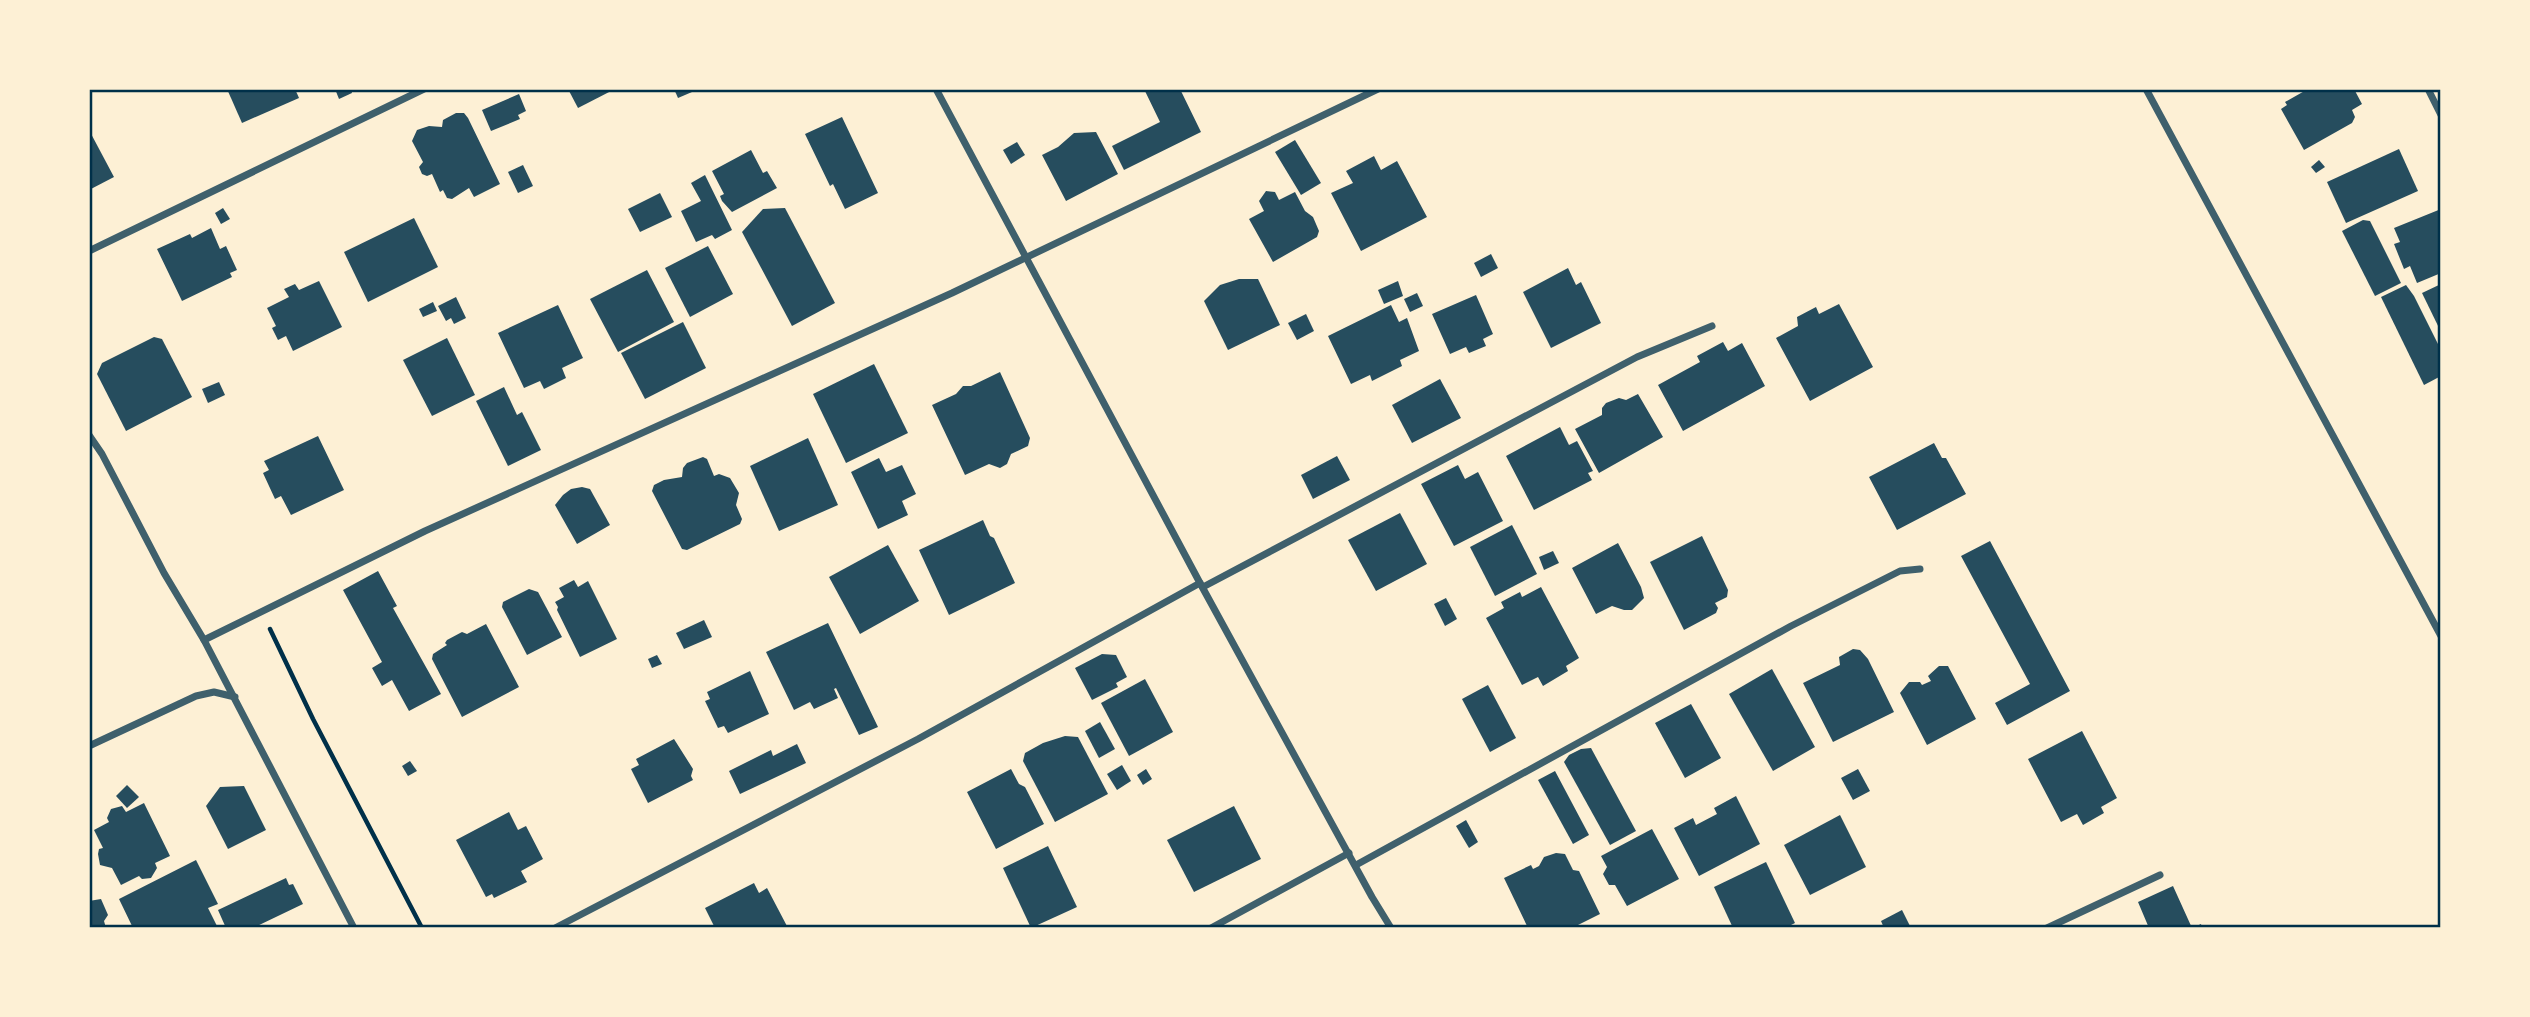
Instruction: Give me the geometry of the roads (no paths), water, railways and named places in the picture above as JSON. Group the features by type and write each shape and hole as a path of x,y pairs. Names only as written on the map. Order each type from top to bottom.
{"street":[{"path":"89,251 424,89"},
{"path":"936,89 1201,585 1391,928"},
{"path":"204,640 425,531 952,293 1378,89"},
{"path":"2146,89 2441,636"},
{"path":"2428,89 2441,115"},
{"path":"555,928 918,739 1201,585 1637,357 1712,326"},
{"path":"89,435 102,454 164,573 235,697 354,928"},
{"path":"1356,865 1791,626 1900,571 1920,569"},
{"path":"89,746 196,696 214,692 235,697"},
{"path":"1211,928 1349,853"},
{"path":"2047,928 2160,874"}]}
